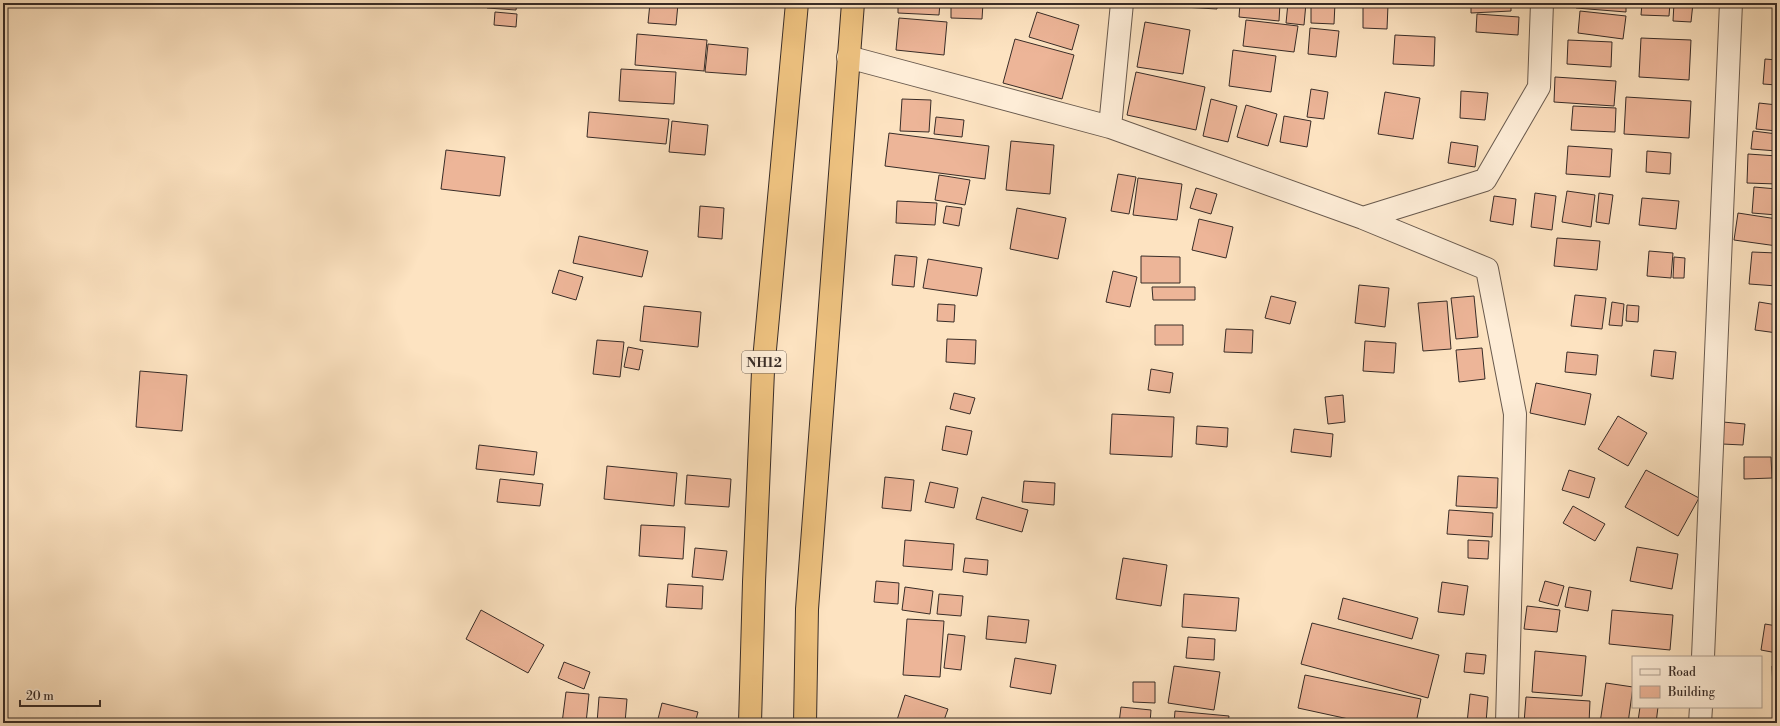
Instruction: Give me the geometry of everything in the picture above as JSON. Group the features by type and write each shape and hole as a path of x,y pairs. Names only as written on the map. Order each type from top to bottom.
{"highway":[{"name":"NH12","path":"750,723 754,582 763,371 797,3"},
{"path":"804,723 807,609 853,3"}],"street":[{"path":"1110,127 1122,3"},
{"path":"1363,218 1486,180 1539,87 1542,3"},
{"path":"1703,656 1731,3"},
{"path":"848,57 1110,127 1363,218 1487,269 1515,414 1507,723"},
{"path":"1700,723 1701,708"}],"building":[{"path":"487,3 517,3 516,10 487,8"},
{"path":"650,3 678,4 676,25 648,23"},
{"path":"898,3 940,3 939,15 898,13"},
{"path":"951,3 983,3 982,19 951,18"},
{"path":"1184,3 1217,3 1217,9 1183,7"},
{"path":"1240,3 1280,3 1279,21 1239,17"},
{"path":"1288,3 1306,3 1304,25 1286,23"},
{"path":"1311,3 1335,3 1334,24 1311,23"},
{"path":"1471,3 1511,3 1511,11 1471,13"},
{"path":"1576,3 1626,3 1626,12 1576,8"},
{"path":"1642,3 1670,3 1669,16 1641,15"},
{"path":"1674,3 1693,3 1691,22 1673,21"},
{"path":"1363,4 1388,5 1387,29 1363,28"},
{"path":"1580,11 1626,16 1623,39 1578,33"},
{"path":"495,12 517,14 516,27 494,25"},
{"path":"1037,12 1079,25 1072,50 1029,37"},
{"path":"1477,14 1519,17 1518,35 1476,32"},
{"path":"899,18 947,22 944,55 896,50"},
{"path":"1246,20 1298,26 1294,52 1243,46"},
{"path":"1145,22 1190,30 1183,74 1137,67"},
{"path":"1310,28 1339,31 1336,57 1308,54"},
{"path":"1775,30 1777,30 1777,53 1774,53"},
{"path":"637,34 707,40 704,71 635,65"},
{"path":"1395,35 1435,37 1434,66 1393,64"},
{"path":"1641,38 1691,40 1689,80 1639,77"},
{"path":"1015,39 1074,55 1062,99 1003,83"},
{"path":"1568,40 1612,42 1611,67 1567,64"},
{"path":"708,44 748,48 746,75 705,72"},
{"path":"1233,50 1276,56 1271,92 1229,86"},
{"path":"1765,59 1777,60 1777,85 1763,84"},
{"path":"621,69 676,72 674,104 619,101"},
{"path":"1136,72 1205,87 1196,130 1127,115"},
{"path":"1555,77 1616,81 1614,106 1554,102"},
{"path":"1311,89 1328,92 1324,119 1307,117"},
{"path":"1461,91 1488,93 1485,120 1460,118"},
{"path":"1385,92 1420,98 1413,139 1378,134"},
{"path":"1626,97 1691,101 1689,138 1624,134"},
{"path":"902,99 931,100 929,132 900,131"},
{"path":"1211,99 1237,106 1228,142 1203,136"},
{"path":"1759,103 1777,105 1777,131 1756,129"},
{"path":"1246,105 1277,114 1268,146 1237,137"},
{"path":"1573,106 1616,108 1615,132 1571,130"},
{"path":"589,112 669,119 666,144 587,137"},
{"path":"1284,116 1311,121 1307,147 1280,142"},
{"path":"936,117 964,120 962,137 934,134"},
{"path":"672,121 708,125 705,155 669,152"},
{"path":"1753,131 1777,134 1777,151 1751,149"},
{"path":"889,133 989,146 985,179 885,166"},
{"path":"1011,141 1054,145 1050,194 1006,190"},
{"path":"1451,142 1478,146 1475,167 1448,163"},
{"path":"1568,146 1612,149 1610,177 1566,174"},
{"path":"446,150 505,157 500,196 441,189"},
{"path":"1647,151 1671,153 1670,174 1646,172"},
{"path":"1748,154 1777,156 1777,184 1747,183"},
{"path":"1118,174 1136,177 1129,214 1111,211"},
{"path":"939,175 970,180 965,205 935,200"},
{"path":"1138,178 1182,184 1177,220 1133,215"},
{"path":"1754,187 1777,189 1777,215 1752,213"},
{"path":"1196,188 1217,194 1211,214 1190,208"},
{"path":"1567,191 1595,195 1591,227 1562,222"},
{"path":"1535,193 1556,196 1552,230 1531,227"},
{"path":"1599,193 1613,195 1609,224 1596,222"},
{"path":"1494,196 1516,199 1513,225 1490,221"},
{"path":"1642,198 1679,201 1676,229 1639,225"},
{"path":"897,201 937,203 935,225 896,223"},
{"path":"700,206 724,208 722,239 698,237"},
{"path":"946,206 962,208 959,226 943,223"},
{"path":"1017,208 1066,218 1058,259 1010,249"},
{"path":"1738,213 1777,219 1777,246 1734,240"},
{"path":"1199,219 1233,227 1226,258 1192,250"},
{"path":"579,236 648,251 642,277 573,263"},
{"path":"1557,238 1600,241 1597,270 1554,266"},
{"path":"1649,251 1673,253 1671,278 1647,276"},
{"path":"1752,252 1777,253 1777,286 1749,284"},
{"path":"895,255 917,257 914,287 892,285"},
{"path":"1141,256 1180,257 1180,283 1141,283"},
{"path":"1674,257 1685,258 1684,278 1673,278"},
{"path":"928,259 982,268 977,296 923,288"},
{"path":"559,270 583,277 576,300 552,293"},
{"path":"1113,271 1137,277 1130,307 1106,302"},
{"path":"1359,285 1389,288 1385,327 1355,323"},
{"path":"1152,287 1195,287 1195,300 1153,300"},
{"path":"1575,295 1606,298 1602,329 1571,326"},
{"path":"1271,296 1296,302 1290,324 1265,318"},
{"path":"1474,296 1478,337 1456,339 1451,298"},
{"path":"1447,301 1451,349 1423,351 1418,303"},
{"path":"1612,302 1624,304 1622,326 1609,325"},
{"path":"1759,302 1777,305 1777,333 1755,330"},
{"path":"938,304 955,305 954,322 937,321"},
{"path":"1627,305 1639,306 1638,322 1626,321"},
{"path":"644,306 701,312 698,347 640,341"},
{"path":"1155,325 1183,325 1183,345 1155,345"},
{"path":"1226,329 1253,330 1252,353 1224,352"},
{"path":"947,339 976,340 975,364 946,362"},
{"path":"597,340 624,342 620,377 593,374"},
{"path":"1365,341 1396,343 1394,373 1363,371"},
{"path":"628,347 643,350 639,370 624,367"},
{"path":"1482,348 1485,379 1459,382 1456,350"},
{"path":"1654,350 1676,352 1673,379 1651,376"},
{"path":"1567,352 1598,355 1596,375 1565,372"},
{"path":"1151,369 1173,373 1170,393 1148,390"},
{"path":"140,371 187,375 182,431 136,427"},
{"path":"1536,383 1591,394 1585,425 1530,413"},
{"path":"954,393 975,398 970,414 950,409"},
{"path":"1343,395 1345,422 1328,424 1325,397"},
{"path":"1112,414 1174,417 1172,457 1110,454"},
{"path":"1618,416 1647,433 1628,466 1598,449"},
{"path":"1723,422 1745,424 1743,445 1722,444"},
{"path":"946,426 972,431 967,455 942,450"},
{"path":"1197,426 1228,428 1227,447 1196,444"},
{"path":"1294,429 1333,434 1331,457 1291,452"},
{"path":"479,445 537,452 534,475 476,469"},
{"path":"1744,457 1771,457 1772,478 1744,479"},
{"path":"607,466 677,473 674,506 604,499"},
{"path":"1569,470 1595,478 1589,498 1562,490"},
{"path":"1646,470 1699,498 1678,536 1625,507"},
{"path":"687,475 731,479 729,507 685,504"},
{"path":"1458,476 1498,478 1497,508 1456,506"},
{"path":"885,477 914,480 911,511 882,508"},
{"path":"500,479 543,484 540,506 497,502"},
{"path":"1024,481 1055,483 1054,505 1022,502"},
{"path":"930,482 958,488 954,508 925,502"},
{"path":"982,497 1028,510 1022,532 976,519"},
{"path":"1573,506 1605,524 1595,541 1563,523"},
{"path":"1449,510 1493,513 1492,537 1447,534"},
{"path":"641,525 685,527 683,559 639,556"},
{"path":"905,540 954,544 952,570 903,566"},
{"path":"1468,540 1489,541 1488,559 1468,558"},
{"path":"1637,547 1678,554 1672,589 1630,581"},
{"path":"695,548 727,551 723,580 692,577"},
{"path":"965,558 988,560 987,575 963,572"},
{"path":"1123,558 1167,565 1161,606 1116,599"},
{"path":"876,581 899,583 898,604 874,602"},
{"path":"1545,581 1564,586 1558,606 1539,601"},
{"path":"1442,582 1468,586 1464,615 1438,612"},
{"path":"668,584 703,586 702,609 666,607"},
{"path":"905,587 933,591 930,614 902,610"},
{"path":"1569,587 1591,591 1588,611 1565,607"},
{"path":"939,594 963,596 961,616 937,614"},
{"path":"1184,594 1239,598 1236,631 1182,627"},
{"path":"1343,598 1418,618 1412,639 1338,619"},
{"path":"1527,606 1560,610 1557,632 1524,629"},
{"path":"481,610 544,645 528,673 466,639"},
{"path":"1612,610 1673,615 1670,650 1609,644"},
{"path":"988,616 1029,620 1026,643 986,639"},
{"path":"907,619 944,621 940,677 903,675"},
{"path":"1312,623 1439,655 1428,698 1301,664"},
{"path":"1765,624 1777,626 1777,653 1761,650"},
{"path":"948,634 965,636 961,670 944,668"},
{"path":"1188,637 1215,639 1214,660 1186,658"},
{"path":"1535,651 1586,656 1582,696 1532,692"},
{"path":"1466,653 1486,655 1484,674 1464,672"},
{"path":"1015,658 1056,665 1051,694 1010,687"},
{"path":"564,662 590,672 584,689 558,678"},
{"path":"1174,666 1220,672 1214,710 1168,703"},
{"path":"1772,666 1777,666 1777,689 1773,689"},
{"path":"1305,675 1421,699 1416,723 1367,723 1298,708"},
{"path":"1133,682 1155,682 1155,703 1133,702"},
{"path":"1606,683 1632,687 1628,723 1600,723"},
{"path":"566,692 589,694 586,723 562,723"},
{"path":"1470,694 1488,697 1486,723 1467,723"},
{"path":"905,695 948,709 943,723 906,723 897,720"},
{"path":"599,697 627,699 625,723 597,723"},
{"path":"1526,697 1590,701 1589,723 1524,723"},
{"path":"662,703 698,712 695,723 657,723"},
{"path":"1121,707 1151,710 1150,723 1119,723"},
{"path":"1640,708 1658,708 1656,723 1638,721"},
{"path":"1175,711 1229,716 1228,723 1174,723"}]}
